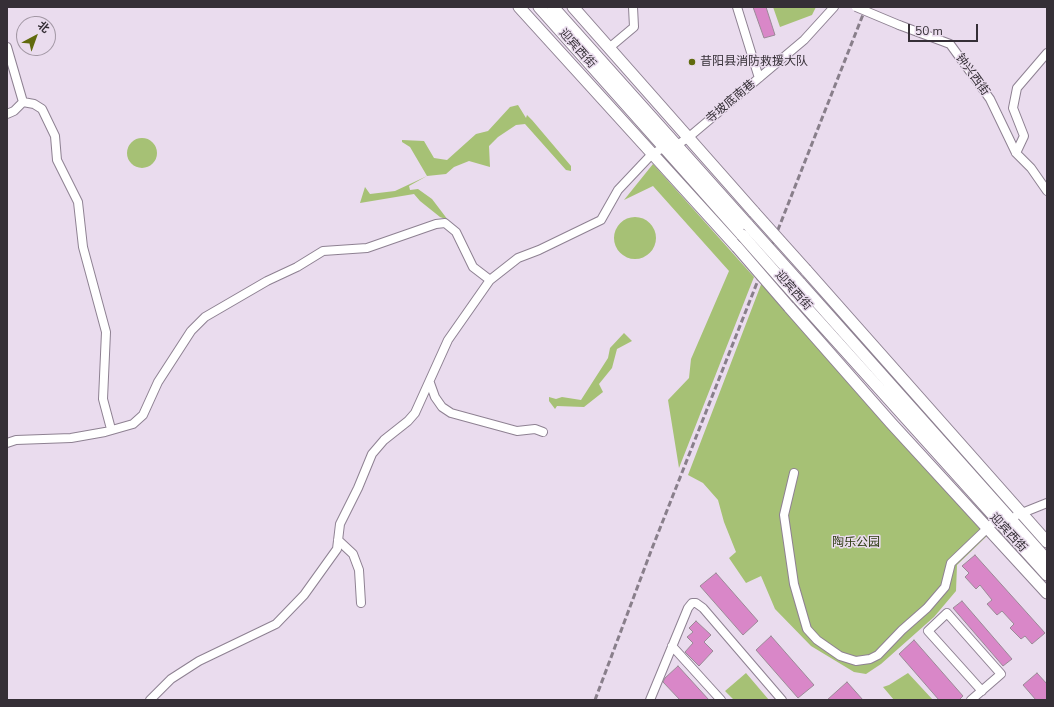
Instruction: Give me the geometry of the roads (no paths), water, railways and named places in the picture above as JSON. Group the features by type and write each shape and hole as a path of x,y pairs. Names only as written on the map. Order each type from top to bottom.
{"street":[{"name":"迎宾西街","path":"539,7 795,294 821,315"},
{"name":"迎宾西街","path":"553,7 800,283 821,315 893,397 996,520 1045,568"},
{"path":"573,7 1047,542"},
{"path":"610,48 634,27 633,7"},
{"path":"737,7 759,78"},
{"name":"寺坡底南巷","path":"677,145 689,137 804,40 834,7"},
{"name":"钟兴西街","path":"856,7 950,44 990,99 1016,153 1031,168 1047,191"},
{"path":"522,8 737,247 879,410 1047,593"},
{"path":"7,47 23,102"},
{"path":"1016,153 1024,136 1013,108 1018,88 1047,54"},
{"path":"7,114 14,111 23,102"},
{"path":"23,102 34,104 42,109 55,136 57,160 78,202 83,247 106,332 103,399 111,429"},
{"path":"150,700 171,679 199,661 276,624 304,595 337,549 340,524 358,488 372,454 384,440 408,422 415,413 430,383 448,340 490,280 518,258 539,250 601,220 618,190 652,154 665,147 677,145"},
{"path":"7,443 16,440 71,438 105,432 111,429 134,424 143,415 158,382 191,331 205,317 267,281 297,268 323,251 367,248 436,224 445,223 456,232 473,267 490,280"},
{"path":"808,328 835,301"},
{"path":"430,383 435,397 442,407 451,413 517,431 535,429 543,432"},
{"path":"879,410 908,384"},
{"name":"迎宾西街","path":"893,397 1010,518 1045,568"},
{"path":"794,473 784,515 794,584 807,629 817,640 840,656 856,661 870,659 878,655 902,630 927,608 945,587 951,563 996,520 1010,518 1021,512 1047,503"},
{"path":"338,540 353,554 359,570 361,603"},
{"path":"1032,577 1045,568"},
{"path":"650,700 688,608 692,603 696,603 703,608 782,700"},
{"path":"971,700 982,691 1001,674 947,613 928,631 982,691"},
{"path":"672,646 721,700"}],"railway":[{"path":"595,700 651,551 866,7"}],"place":[{"name":"昔阳县消防救援大队","path":"692,62"}],"park label":[{"name":"陶乐公园","path":"856,543"}]}
